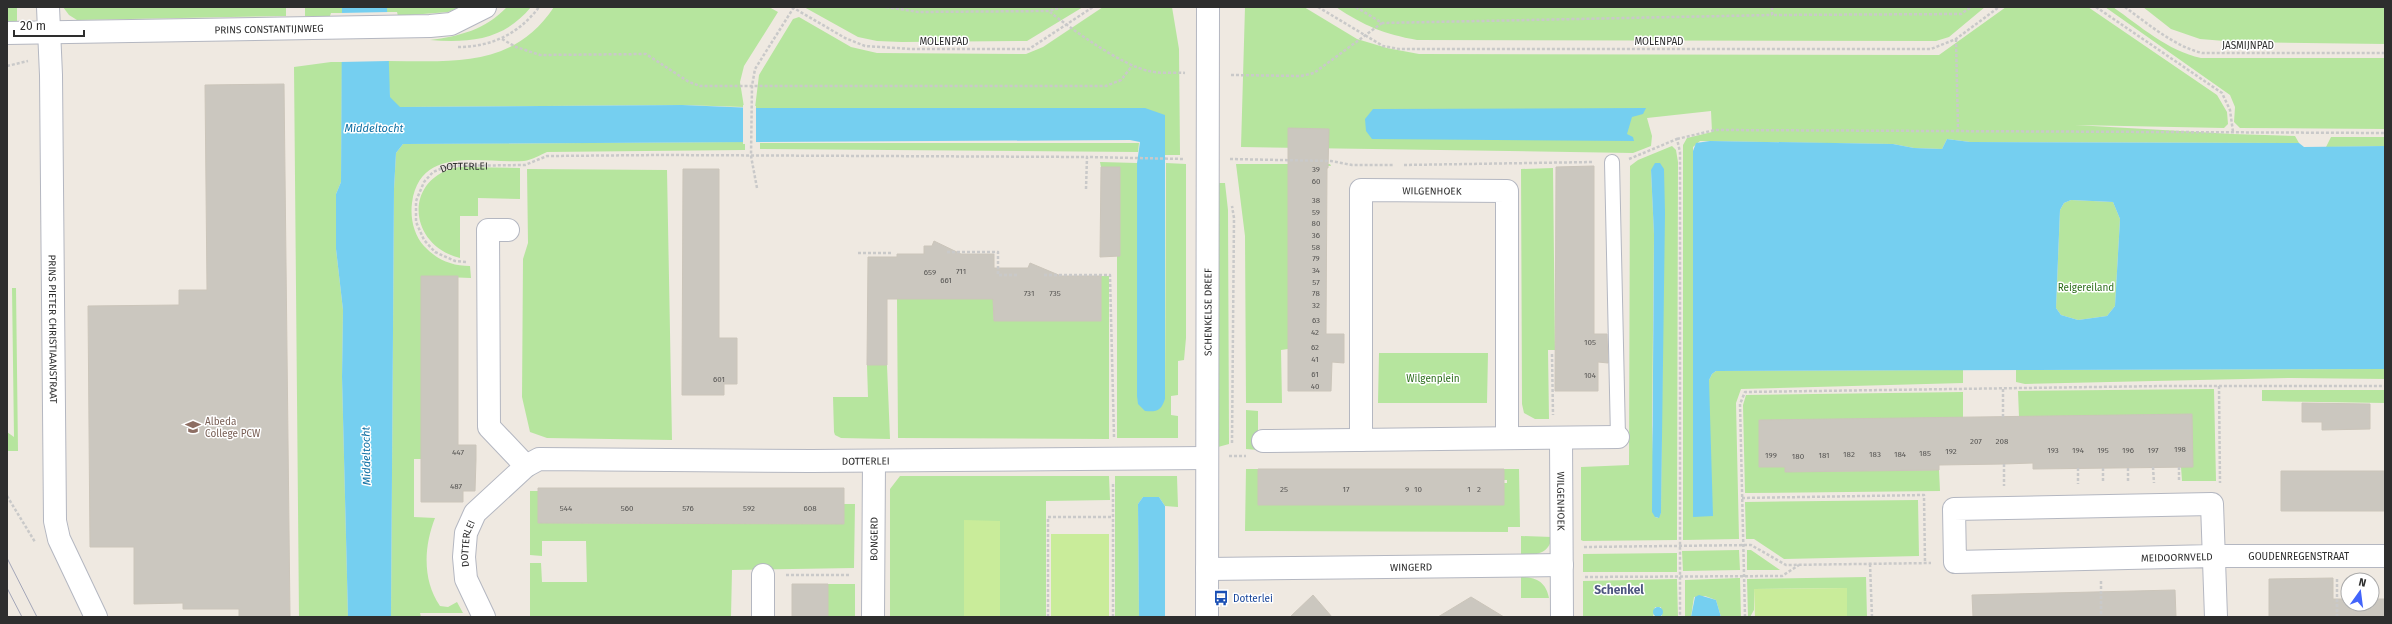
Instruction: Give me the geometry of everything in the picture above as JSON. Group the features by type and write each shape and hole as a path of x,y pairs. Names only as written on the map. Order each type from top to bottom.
{"street":[{"path":"48,7 48,33"},
{"name":"PRINS CONSTANTIJNWEG","path":"7,33 398,27 450,24 485,7"},
{"name":"SCHENKELSE DREEF","path":"1207,617 1208,7"},
{"name":"PRINS CONSTANTIJNWEG","path":"7,46 48,33"},
{"name":"PRINS PIETER CHRISTIAANSTRAAT","path":"48,33 51,75 55,521 59,538 96,617"},
{"name":"WILGENHOEK","path":"1361,440 1361,190 1507,191 1507,438"},
{"path":"508,230 488,230 488,427 526,466"},
{"path":"1263,441 1618,437"},
{"name":"WILGENHOEK","path":"1561,438 1562,556"},
{"name":"DOTTERLEI","path":"484,617 466,579 464,558 466,533 475,513 526,466 539,459 874,461 1207,458"},
{"name":"BONGERD","path":"873,617 874,461"},
{"path":"1955,562 1954,509 2212,504"},
{"name":"MEIDOORNVELD","path":"1955,562 2213,556 2212,504"},
{"path":"1562,556 1562,617"},
{"name":"WINGERD","path":"1207,569 1562,556"},
{"path":"2213,556 2216,617"},
{"name":"GOUDENREGENSTRAAT","path":"2213,556 2385,556"},
{"path":"763,575 763,617"}],"lane":[{"path":"1612,162 1618,437"}],"path":[{"path":"757,188 751,156 752,86 755,70 794,7"},
{"name":"MOLENPAD","path":"794,7 845,38 865,46 878,48 1029,49 1093,7"},
{"path":"886,7 918,12 1049,11 1063,7"},
{"name":"MOLENPAD","path":"1318,7 1383,46 1398,49 1931,49 1956,39 1999,7"},
{"path":"1356,7 1382,23 1772,15 1961,14 1971,7"},
{"path":"1772,7 1772,15"},
{"path":"2096,7 2222,93 2230,110 2233,132"},
{"name":"JASMIJNPAD","path":"2125,7 2172,40 2190,50 2202,53 2385,53"},
{"path":"1049,11 1067,25 1132,66 1150,72 1189,73"},
{"path":"1225,74 1301,76 1314,73 1382,23"},
{"path":"502,39 516,47 540,55 646,54 689,82 700,86 1106,86 1121,80 1132,66"},
{"path":"1956,39 1958,130"},
{"path":"1226,159 1331,161 1352,165 1506,165 1557,161 1612,162 1635,159 1677,139 1715,130 2385,133"},
{"path":"1677,139 1680,152 1680,617"},
{"name":"DOTTERLEI","path":"488,261 455,261 443,257 429,246 416,222 415,209 417,195 424,182 433,172 448,166 524,165 546,156 751,156"},
{"path":"751,156 1189,158"},
{"path":"1086,189 1087,158"},
{"path":"947,252 998,252 998,275 1019,275"},
{"path":"858,253 892,253"},
{"path":"1044,275 1110,275 1114,458 1113,617"},
{"path":"1552,354 1553,425 1561,438"},
{"path":"1745,617 1740,404 1745,392 2219,386 2385,386"},
{"path":"2212,504 2220,490 2219,386"},
{"path":"2003,389 2003,417"},
{"path":"2004,464 2004,488"},
{"path":"2153,467 2154,486"},
{"path":"2179,467 2179,486"},
{"path":"2078,468 2078,487"},
{"path":"2103,468 2103,486"},
{"path":"2128,468 2128,486"},
{"path":"1742,498 1924,495 1925,563"},
{"path":"1048,617 1048,518 1113,516"},
{"path":"1562,556 1680,546 1743,545 1756,546 1780,563 1799,565 1955,562"},
{"path":"2337,557 2337,617"},
{"path":"2101,559 2101,617"},
{"path":"1870,564 1872,617"},
{"path":"1580,577 1782,576 1799,565"},
{"path":"763,575 874,575"}],"green space":[{"path":"7,7 17,7 17,23 7,24"},
{"path":"63,7 286,7 286,16 77,20 69,15"},
{"path":"305,7 342,7 342,13 331,13 330,16 305,16"},
{"path":"387,7 460,7 448,12 398,16 397,12 387,12"},
{"path":"507,7 531,7 521,18 498,33 472,40 430,40 472,31 499,15"},
{"path":"554,7 769,7 778,12 744,66 740,82 744,107 682,105 399,107 390,98 387,61 458,60 480,57 500,51 520,42 538,27"},
{"path":"804,7 1083,7 1027,41 902,42 877,41 858,37"},
{"path":"1103,7 1172,7 1179,49 1180,155 1165,155 1165,115 755,108 759,75 793,19 799,17 851,47 877,53 1026,54 1043,47"},
{"path":"1245,7 1304,7 1357,39 1387,48 1419,54 1939,55 2006,7 2088,7 2217,95 2227,112 2228,124 2224,128 2075,125 2295,136 2299,143 1970,142 1947,139 1942,149 1914,148 1893,144 1700,141 1693,147 1693,517 1709,380 1712,374 1716,371 1963,370 1963,383 1741,389 1736,403 1739,539 1683,540 1683,145 1687,138 1712,132 1711,111 1647,118 1652,136 1651,146 1633,153 1241,147"},
{"path":"1336,7 1985,7 1949,37 1936,41 1417,40 1384,32 1365,24"},
{"path":"2105,7 2113,7 2144,30 2177,50 2201,58 2385,58 2385,129 2240,128 2234,122 2235,107 2230,95"},
{"path":"2143,7 2385,7 2385,44 2237,42 2200,39 2171,29"},
{"path":"342,62 341,182 336,194 336,249 343,310 342,377 348,617 299,617 294,67"},
{"path":"2331,137 2385,137 2385,146 2326,147"},
{"path":"745,142 745,150 547,152 533,159 524,161 456,161 440,165 427,172 417,184 412,203 412,214 415,232 421,242 434,255 445,261 457,265 470,266 471,278 421,276 421,459 414,459 414,517 435,518 431,529 427,551 430,585 440,606 448,607 457,602 463,613 420,613 421,617 391,617 394,189 396,153 403,144"},
{"path":"760,143 1139,143 1138,152 760,149"},
{"path":"1672,146 1676,150 1678,162 1677,540 1583,541 1581,540 1581,467 1629,465 1630,166 1638,160","holes":["1664,169 1661,513 1658,518 1655,517 1652,425 1654,235 1651,170"]},
{"path":"1100,162 1137,163 1138,404 1165,399 1166,163 1186,164 1186,338 1184,360 1178,361 1178,395 1171,396 1171,415 1178,416 1178,438 1117,438 1117,256 1120,256 1120,167 1101,167"},
{"path":"1236,164 1330,164 1331,166 1289,166 1288,349 1281,350 1282,403 1246,403 1245,236"},
{"path":"459,167 520,168 520,199 478,198 478,216 460,216 460,258 442,251 430,240 422,226 419,211 421,197 428,184 441,173"},
{"path":"1553,168 1555,350 1548,350 1549,419 1535,419 1524,413 1522,404 1521,169"},
{"path":"527,169 667,170 672,440 547,438 530,432 522,397 523,259 528,243"},
{"path":"1218,183 1225,183 1228,210 1229,444 1218,447"},
{"name":"Reigereiland","path":"2071,200 2113,202 2120,219 2115,306 2107,316 2078,320 2061,315 2056,308 2060,210 2064,203"},
{"path":"1101,276 1109,276 1109,439 898,438 897,299 993,299 994,321 1100,321"},
{"path":"12,288 16,288 18,451 7,451 7,432 14,437"},
{"name":"Wilgenplein","path":"1379,353 1488,353 1487,403 1378,403"},
{"path":"867,365 887,365 890,439 841,438 835,435 834,432 833,397 868,397"},
{"path":"2385,369 2385,379 2291,378 2025,384 2016,382 2016,370"},
{"path":"2214,389 2216,481 2182,481 2181,467 2019,417 2018,391"},
{"path":"2262,390 2385,390 2385,403 2262,401"},
{"path":"1963,392 1963,418 1759,421 1760,467 1785,467 1785,472 1939,470 1940,491 1745,493 1743,405 1746,395"},
{"path":"1246,410 1258,411 1258,450 1246,449"},
{"path":"1246,469 1258,469 1258,505 1504,505 1504,483 1507,483 1507,480 1504,480 1504,469 1519,469 1520,527 1508,527 1508,532 1245,531"},
{"path":"900,476 1109,476 1110,500 1046,501 1046,617 890,617 890,489"},
{"path":"1115,476 1177,476 1178,507 1165,506 1159,497 1143,497 1138,504 1139,617 1115,617"},
{"path":"530,491 538,491 538,523 844,524 844,504 855,504 854,568 732,570 731,617 530,617 530,563 541,563 542,582 587,582 586,541 542,541 542,556 530,555"},
{"path":"1918,500 1919,556 1784,559 1754,539 1746,539 1745,502"},
{"path":"964,520 1000,521 1000,617 964,617"},
{"path":"1051,534 1109,534 1109,617 1051,617"},
{"path":"1521,536 1552,537 1548,547 1545,550 1537,554 1521,556"},
{"path":"1739,550 1740,570 1683,571 1682,551"},
{"path":"1747,550 1751,550 1780,570 1747,570"},
{"path":"1677,553 1677,572 1583,572 1583,554"},
{"path":"1521,577 1536,579 1543,584 1549,598 1521,598"},
{"path":"1866,577 1867,617 1847,617 1846,588 1754,589 1754,610 1750,617 1748,617 1747,579"},
{"path":"1740,578 1741,617 1721,617 1716,600 1705,596 1694,597 1691,617 1685,617 1685,580"},
{"path":"1677,579 1678,617 1662,617 1661,607 1655,607 1653,617 1583,617 1583,581"},
{"path":"828,584 855,584 855,617 828,617"},
{"path":"1847,588 1847,617 1755,617 1754,589"}],"water":[{"name":"Middeltocht","path":"342,7 387,7 390,97 400,107 682,105 755,108 1145,108 1165,115 1165,399 1158,410 1145,411 1138,404 1137,396 1137,163 1140,142 1130,140 403,144 396,153 394,189 391,617 348,617 342,377 343,310 336,249 336,194 341,182"},
{"path":"1646,108 1643,114 1632,117 1627,134 1633,137 1634,141 1372,139 1366,131 1365,119 1373,109"},
{"path":"1947,139 1970,142 2299,143 2304,147 2385,146 2385,369 1716,371 1712,374 1709,380 1713,516 1693,517 1693,151 1696,143 1710,141 1893,144 1914,148 1942,149","holes":["2071,200 2113,202 2120,219 2115,306 2107,316 2078,320 2061,315 2056,308 2060,210 2064,203"]},
{"path":"1655,163 1660,163 1664,169 1665,213 1661,513 1659,518 1655,517 1652,512 1654,235 1651,170"},
{"path":"1143,497 1159,497 1165,506 1165,617 1139,617 1138,504"},
{"path":"1699,595 1716,600 1721,617 1691,617 1695,597"},
{"path":"1656,607 1660,607 1662,608 1662,616 1656,617 1653,614 1653,610"}],"pier":[{"path":"389,12 389,61 340,62 340,13"},
{"path":"743,105 756,106 756,144 743,144"}],"building":[{"name":"Albeda College PCW","path":"284,84 290,617 239,617 239,609 183,609 183,603 134,604 134,547 90,547 88,306 179,305 179,290 207,290 205,85"},
{"path":"1288,128 1329,129 1327,168 1326,334 1344,334 1344,363 1332,362 1331,391 1288,391"},
{"path":"1594,166 1594,334 1607,334 1608,363 1598,362 1598,391 1555,391 1556,167"},
{"path":"1101,167 1120,167 1120,256 1100,257"},
{"path":"683,169 719,169 719,338 737,338 737,384 724,384 724,395 682,395"},
{"path":"934,241 961,254 994,254 994,268 1028,268 1030,263 1061,276 1101,276 1101,321 994,321 993,299 887,299 887,365 867,365 868,257 897,257 897,254 924,254 924,246 932,246"},
{"path":"421,276 458,276 458,445 476,445 475,491 463,491 463,502 421,502"},
{"path":"2302,403 2370,404 2370,429 2322,430 2322,422 2302,422"},
{"path":"2192,414 2193,467 2033,469 2033,463 1939,465 1939,470 1785,472 1785,467 1759,467 1759,420"},
{"path":"1258,469 1504,469 1504,505 1258,505"},
{"path":"2281,471 2385,471 2385,511 2281,511"},
{"path":"538,488 844,488 844,524 538,523"},
{"path":"2333,578 2333,599 2340,599 2340,612 2380,612 2380,599 2385,599 2385,617 2269,617 2269,579"},
{"path":"792,584 828,584 828,617 792,617"},
{"path":"2175,590 2176,617 1973,617 1972,595"},
{"path":"1313,595 1332,617 1290,617"},
{"path":"1471,597 1504,617 1438,617"}],"tram line":[{"path":"7,558 37,617"},
{"path":"7,588 22,617"}],"place":[{"name":"Albeda College PCW","path":"193,427"},
{"name":"Dotterlei","path":"1221,598"}],"district":[{"name":"Schenkel","path":"1619,590"}]}
